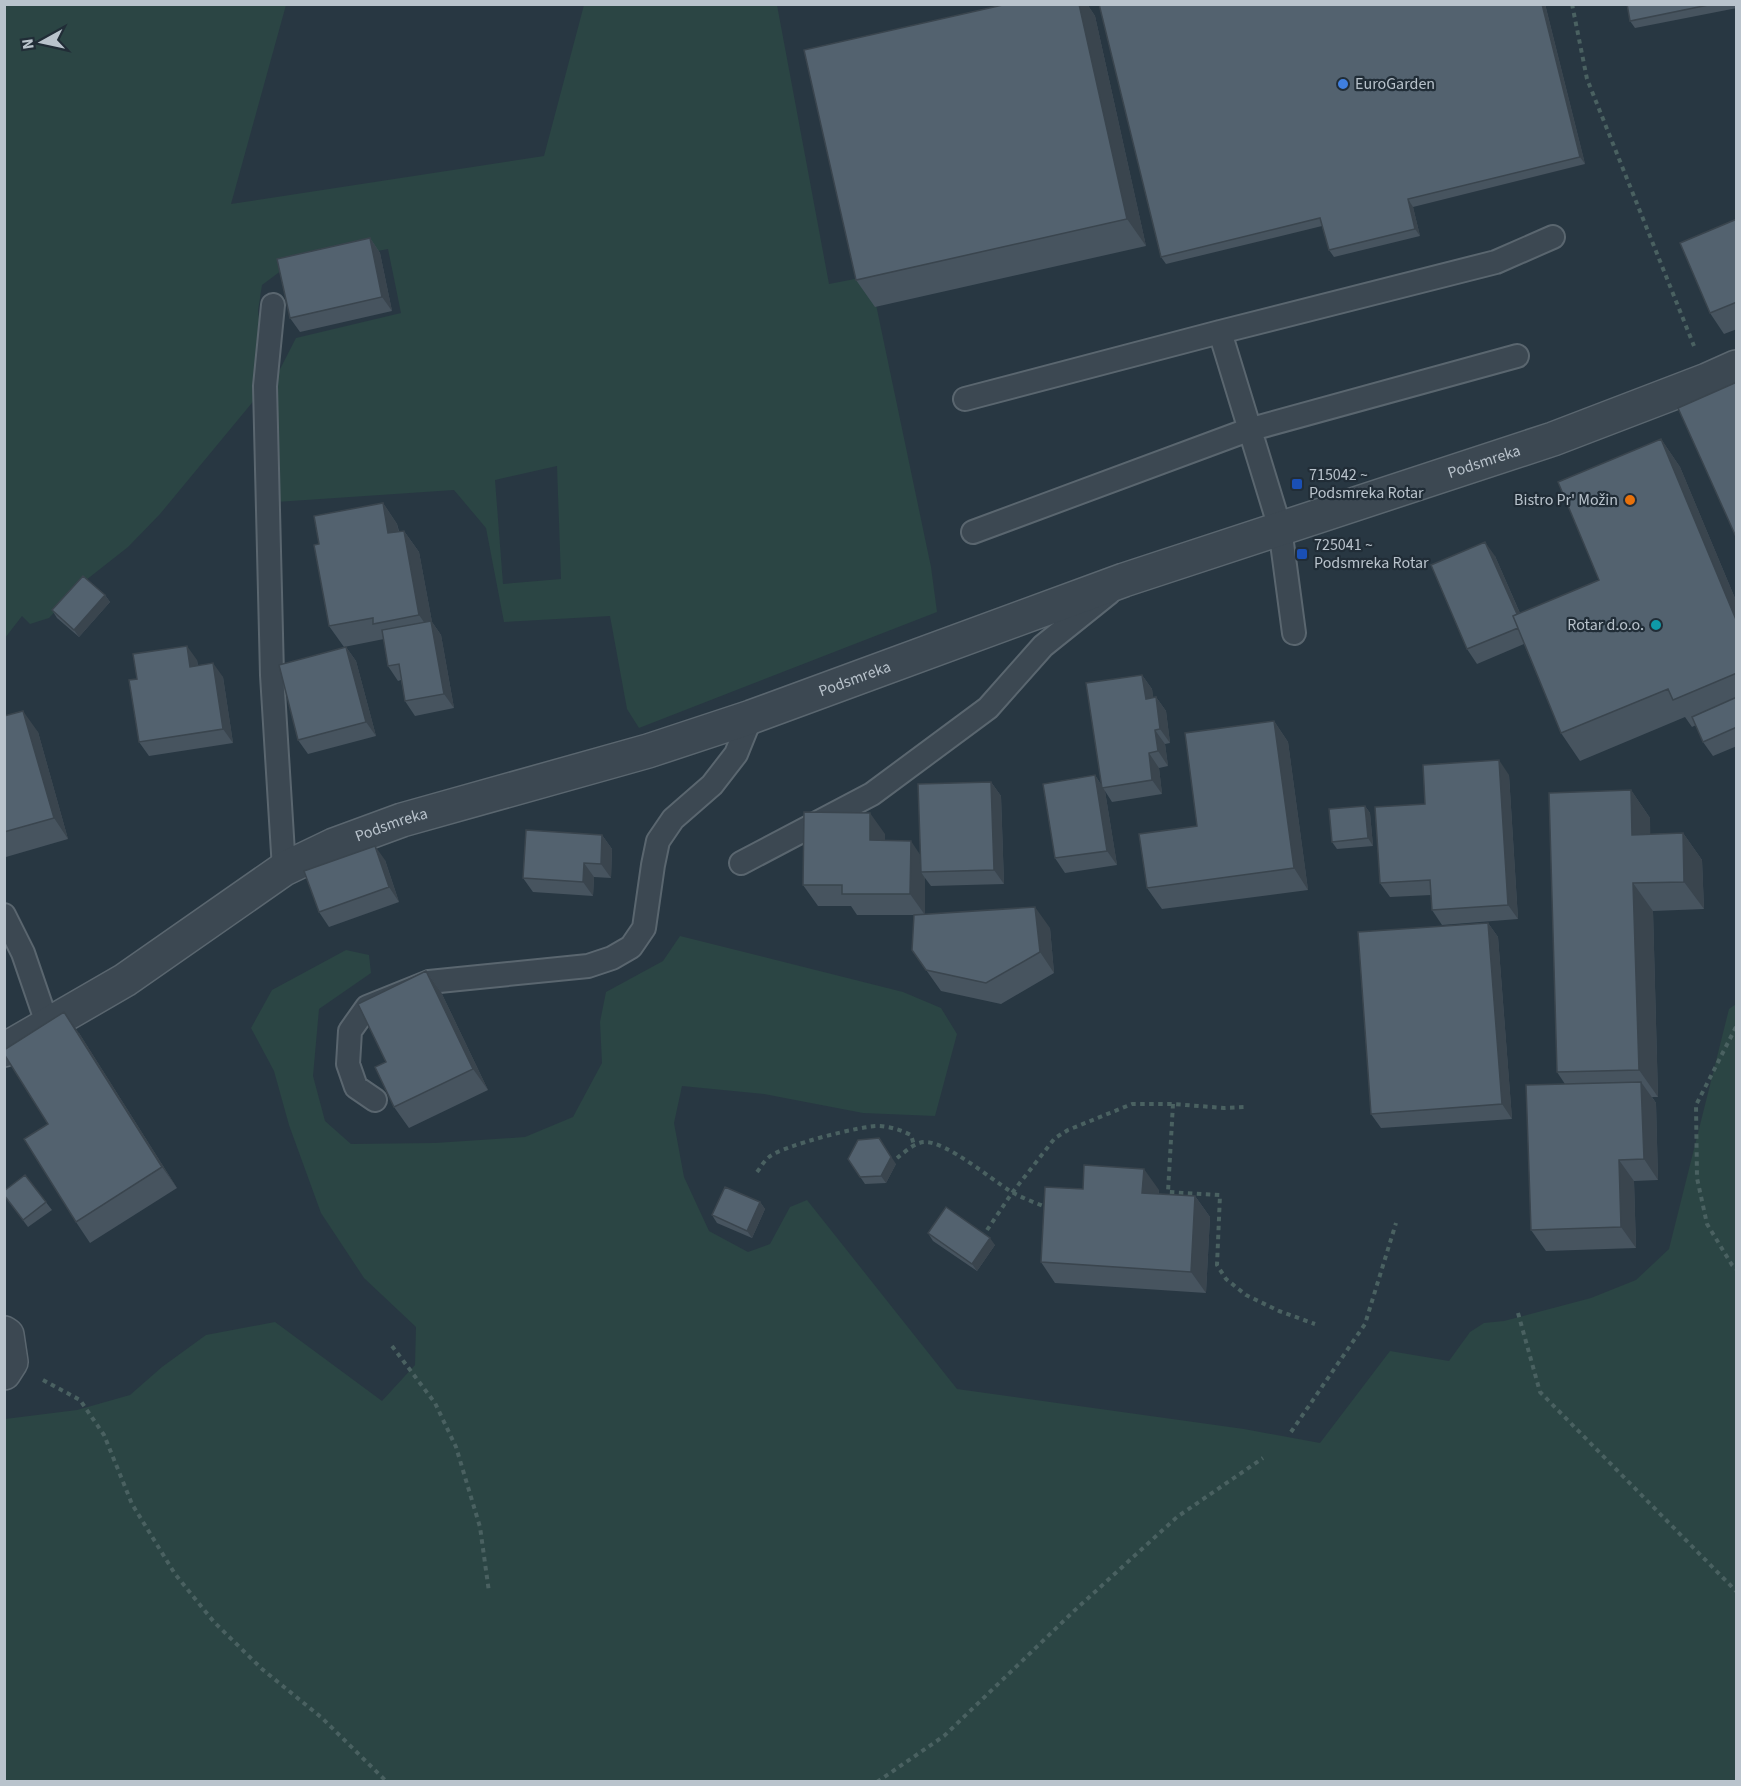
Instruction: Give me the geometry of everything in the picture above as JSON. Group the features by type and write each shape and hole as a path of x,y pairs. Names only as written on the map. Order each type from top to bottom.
{"street":[{"name":"Podsmreka","path":"4,1050 125,980 284,869 334,845 402,820 648,751 751,717 1124,580 1553,439 1737,367"}],"lane":[{"path":"964,399 1496,262 1553,237"},
{"path":"273,305 265,397 272,675 284,869"},
{"path":"1220,332 1248,430 1280,528 1294,633"},
{"path":"973,532 1248,430 1517,356"},
{"path":"741,863 872,794 988,708 1043,646 1124,580"},
{"path":"375,1100 357,1087 348,1064 350,1031 367,1007 429,982 588,966 612,958 632,947 644,927 658,841 672,819 712,785 736,754 751,717"},
{"path":"4,915 23,953 48,1026"}],"path":[{"path":"1572,4 1587,79 1707,380"},
{"path":"1737,1027 1696,1105 1697,1179 1707,1224 1732,1266 1737,1269"},
{"path":"987,1230 1012,1192 1055,1138 1068,1130 1132,1104 1244,1107"},
{"path":"1173,1104 1168,1192 1220,1195 1217,1265 1226,1279 1246,1294 1279,1311 1315,1324"},
{"path":"757,1172 770,1156 860,1127 879,1126 901,1130 911,1135 915,1145"},
{"path":"897,1158 915,1145 926,1142 944,1148 1012,1192 1050,1209"},
{"path":"1291,1432 1365,1324 1396,1223"},
{"path":"1518,1313 1540,1392 1737,1591"},
{"path":"392,1346 435,1402 456,1447 480,1527 489,1592"},
{"path":"7,1356 80,1400 104,1435 132,1504 175,1574 222,1630 262,1670 322,1718 387,1782"},
{"path":"877,1782 944,1736 1074,1611 1177,1517 1263,1458"}],"green space":[{"path":"5,5 286,5 231,204 544,156 584,5 777,5 829,284 870,276 931,567 937,612 639,728 627,709 610,616 504,622 486,528 454,490 276,502 276,377 296,338 401,313 388,249 282,270 262,285 258,311 263,346 256,398 160,514 128,547 81,584 49,618 30,624 22,616 5,638","holes":["557,466 561,579 503,584 495,480"]},
{"path":"680,936 903,992 941,1008 957,1034 935,1116 863,1113 764,1094 682,1086 674,1123 684,1177 709,1231 748,1252 770,1244 790,1207 807,1200 957,1389 1244,1429 1320,1443 1390,1351 1449,1361 1470,1332 1484,1323 1504,1321 1591,1298 1636,1280 1669,1249 1729,1009 1736,1004 1736,1781 5,1781 5,1419 77,1410 130,1395 162,1367 206,1335 275,1322 382,1401 415,1365 416,1327 364,1278 321,1213 289,1125 274,1071 251,1028 272,990 346,950 369,955 371,973 319,1009 313,1076 325,1121 351,1144 435,1143 525,1137 573,1117 602,1063 600,1022 606,992 663,961"}],"building":[{"path":"1007,4 1079,4 1127,219 856,280 804,50"},
{"name":"EuroGarden","path":"1099,4 1542,4 1580,157 1408,199 1415,229 1329,250 1320,218 1161,257"},
{"path":"1627,4 1713,4 1630,21"},
{"path":"1737,219 1737,302 1710,313 1680,243"},
{"path":"370,238 382,297 290,318 277,259"},
{"path":"1737,382 1737,539 1678,408"},
{"name":"Rotar d.o.o.","path":"1661,439 1737,622 1737,673 1673,700 1668,689 1561,733 1513,616 1599,580 1558,482"},
{"path":"383,503 388,533 404,531 419,615 373,624 373,618 329,626 314,545 319,544 314,516"},
{"path":"1485,542 1517,614 1513,616 1518,628 1467,649 1431,565"},
{"path":"83,576 105,595 74,630 52,610"},
{"path":"431,621 444,694 405,701 399,664 388,666 382,630"},
{"path":"187,646 190,667 213,663 223,729 139,742 129,680 137,679 133,654"},
{"path":"346,647 366,722 298,740 279,665"},
{"path":"1142,675 1146,699 1156,697 1160,729 1155,730 1158,751 1149,753 1152,780 1102,788 1086,683"},
{"path":"1737,697 1737,727 1703,742 1692,717"},
{"path":"23,711 54,818 4,832 4,716"},
{"path":"1274,721 1294,868 1147,888 1139,834 1197,826 1185,733"},
{"path":"1499,760 1508,905 1432,910 1430,880 1380,883 1375,807 1425,804 1423,765"},
{"path":"1095,775 1107,851 1055,858 1043,784"},
{"path":"991,782 994,870 921,872 918,784"},
{"path":"1631,790 1632,835 1683,833 1684,882 1633,883 1639,1070 1557,1072 1549,793"},
{"path":"1365,806 1368,838 1332,842 1329,809"},
{"path":"804,812 870,813 870,840 911,841 910,894 842,894 842,885 803,885"},
{"path":"526,830 602,835 601,864 584,863 583,882 523,878"},
{"path":"375,846 389,887 319,912 304,871"},
{"path":"1035,907 1040,952 986,983 926,970 912,950 914,915"},
{"path":"1488,923 1502,1104 1371,1114 1358,932"},
{"path":"426,971 473,1069 394,1107 375,1067 386,1062 358,1004"},
{"path":"64,1012 162,1167 76,1222 24,1139 48,1124 4,1054 4,1050"},
{"path":"1641,1082 1644,1159 1619,1160 1621,1227 1531,1230 1526,1085"},
{"path":"879,1138 891,1157 881,1176 860,1177 848,1159 858,1140"},
{"path":"1084,1165 1144,1169 1142,1193 1195,1196 1191,1272 1041,1262 1045,1187 1083,1189"},
{"path":"25,1175 46,1202 23,1220 4,1195 4,1191"},
{"path":"725,1187 760,1202 747,1231 712,1215"},
{"path":"946,1207 990,1238 972,1264 928,1233"}],"place":[{"name":"EuroGarden","path":"1343,84"},
{"name":"715042 ~ Podsmreka Rotar","path":"1297,484"},
{"name":"Bistro Pr' Možin","path":"1630,500"},
{"name":"725041 ~ Podsmreka Rotar","path":"1302,554"},
{"name":"Rotar d.o.o.","path":"1656,625"}]}
